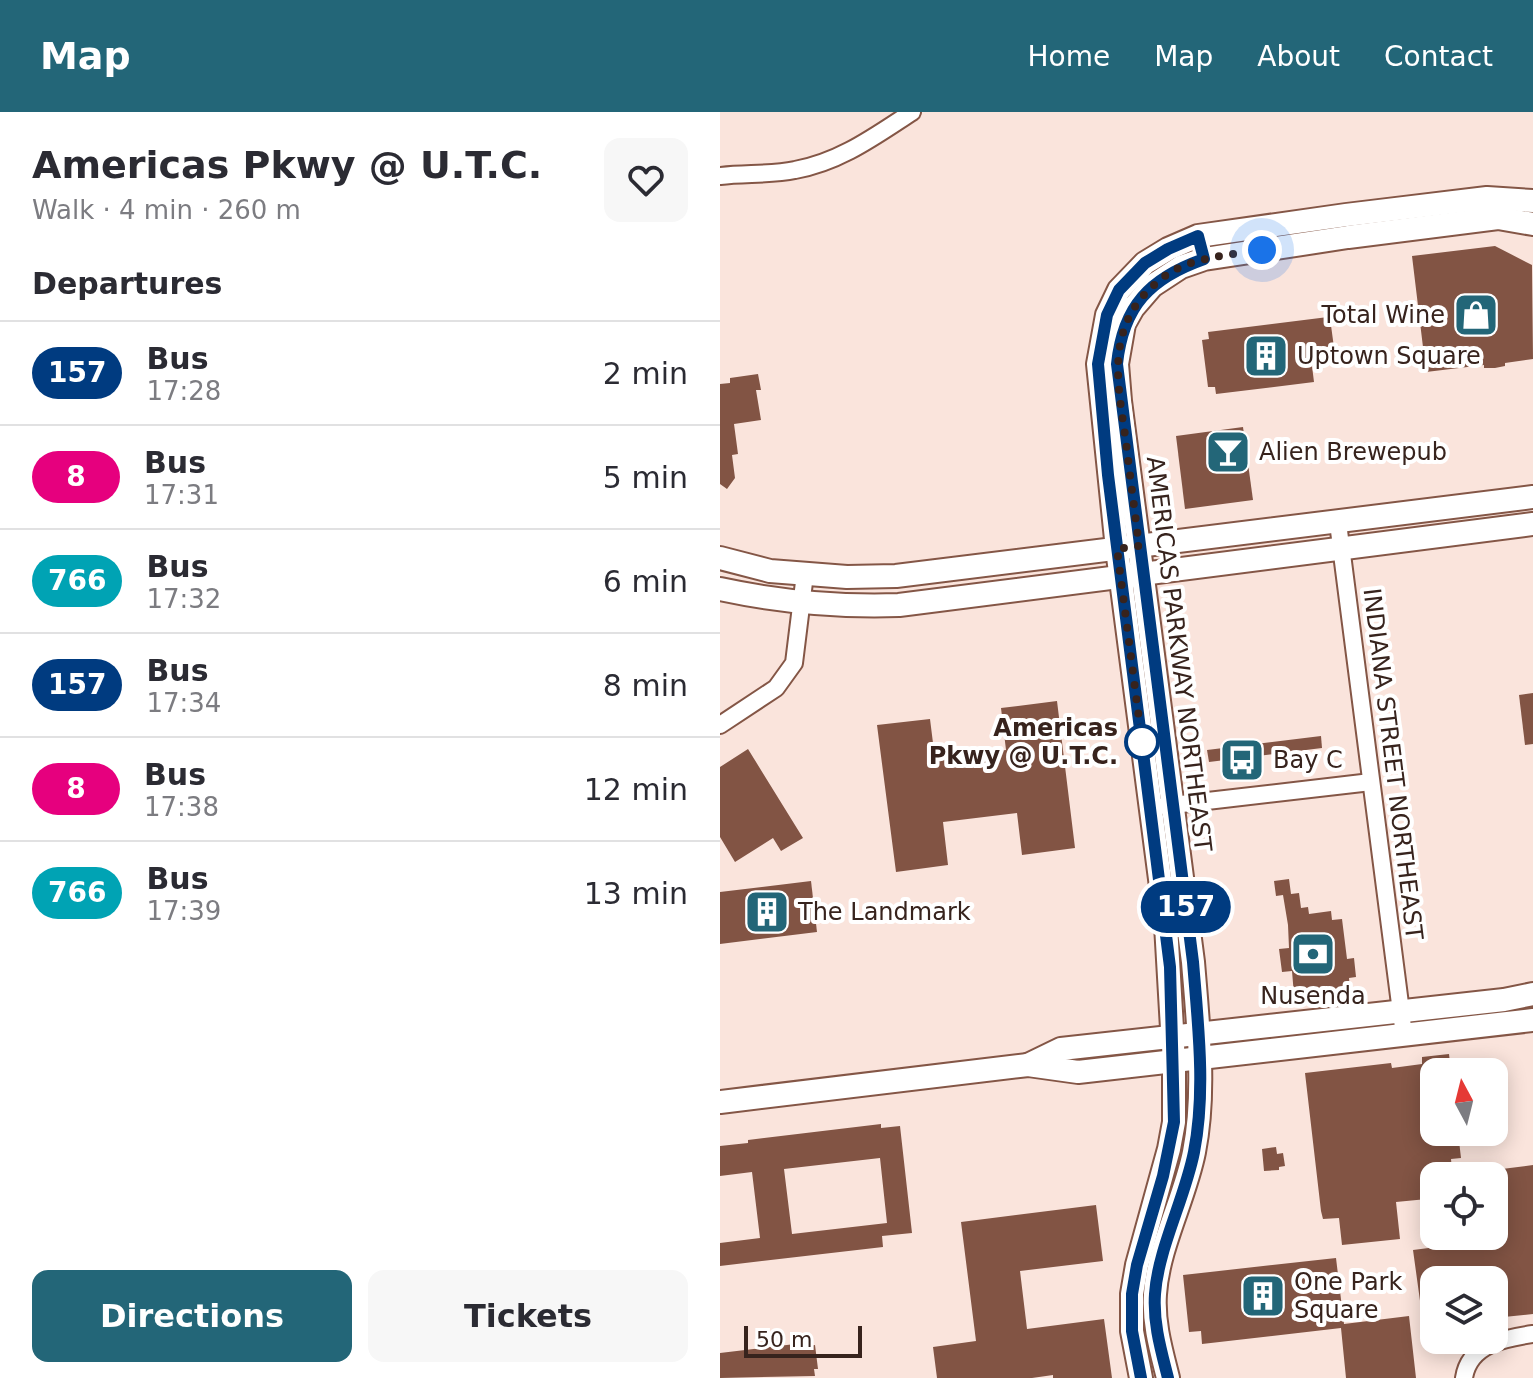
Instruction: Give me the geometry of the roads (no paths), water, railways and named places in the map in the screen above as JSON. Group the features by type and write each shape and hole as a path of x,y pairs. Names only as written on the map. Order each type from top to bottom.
{"street":[{"path":"720,176 793,171 826,162 850,152 912,112"},
{"path":"1347,226 1487,198 1533,201"},
{"path":"1347,226 1498,218 1533,224"},
{"name":"AMERICAS PARKWAY NORTHEAST","path":"1141,1378 1132,1331 1132,1294 1174,1122 1174,1063 1162,806 1143,576 1128,548 1098,364 1105,325 1119,290 1130,277 1168,249 1198,236 1347,226"},
{"name":"AMERICAS PARKWAY NORTHEAST","path":"1168,1378 1156,1326 1155,1292 1194,1152 1198,1124 1198,1033 1193,962 1120,578 1128,548 1117,364 1119,343 1124,324 1133,308 1152,286 1181,267 1347,226"},
{"path":"720,558 770,571 896,576 1533,497"},
{"name":"INDIANA STREET NORTHEAST","path":"1338,523 1404,1035"},
{"path":"720,589 801,602 847,606 899,605 1533,524"},
{"path":"720,725 776,688 794,663 805,574"},
{"path":"1162,806 1371,782"},
{"path":"1028,1065 1061,1049 1504,1000 1533,994"},
{"path":"720,1102 1028,1065 1078,1072 1174,1063 1533,1020"},
{"path":"1464,1378 1465,1371 1478,1352 1496,1341 1525,1335"}],"place":[{"name":"Total Wine","path":"1476,315"},
{"name":"Uptown Square","path":"1266,356"},
{"name":"Alien Brewepub","path":"1228,452"},
{"name":"Americas Pkwy @ U.T.C.","path":"1142,742"},
{"name":"Bay C","path":"1242,760"},
{"name":"The Landmark","path":"767,912"},
{"name":"Nusenda","path":"1313,954"},
{"name":"One Park Square","path":"1263,1296"}]}
